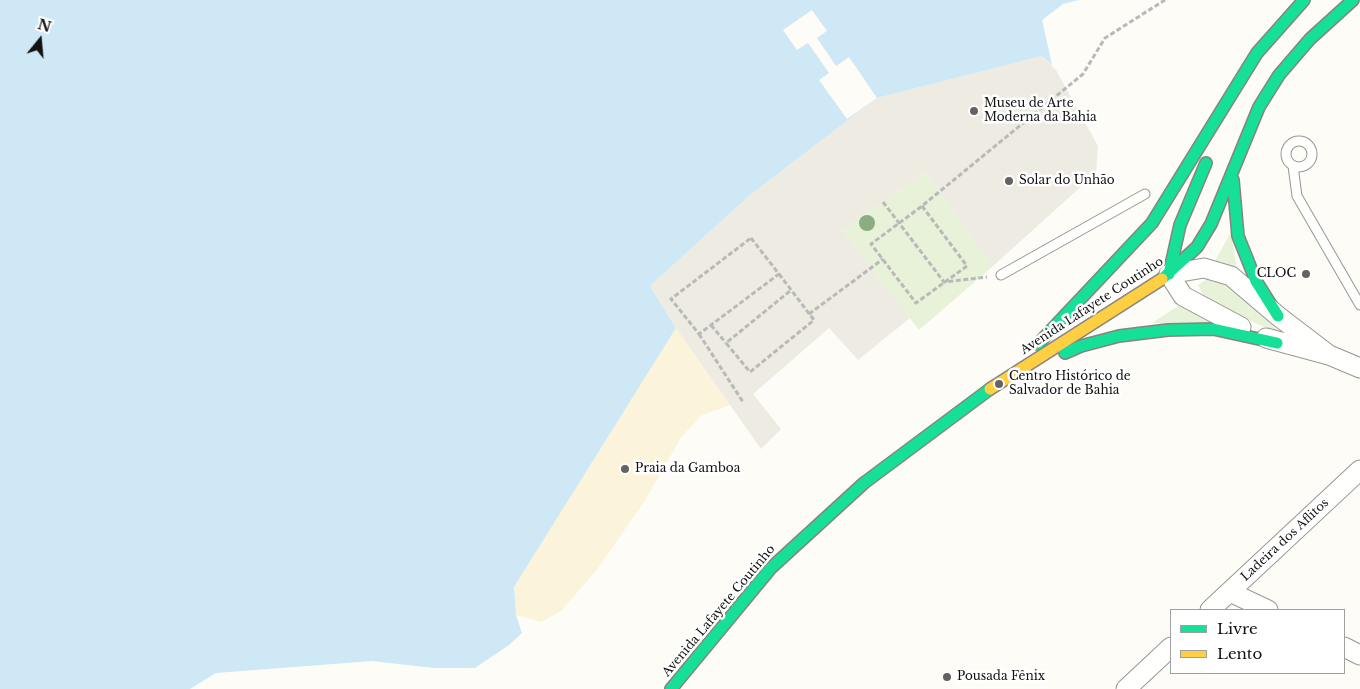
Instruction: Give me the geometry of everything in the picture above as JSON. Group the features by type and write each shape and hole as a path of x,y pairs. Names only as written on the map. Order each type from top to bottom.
{"main road":[{"name":"Avenida Lafayete Coutinho","path":"1000,382 1068,314 1152,223 1257,53 1304,0"},
{"name":"Avenida Lafayete Coutinho","path":"671,689 771,568 864,483 1000,382 1169,274 1197,247 1212,224 1233,174 1244,139 1259,107 1279,75 1310,39 1353,0"},
{"path":"1169,274 1180,225 1233,92"},
{"path":"1233,174 1238,236 1256,281 1278,316"},
{"path":"1000,382 1081,346 1119,336 1168,330 1213,329 1277,343"}],"street":[{"path":"1329,355 1278,316 1242,284 1218,270 1204,268 1169,274 1183,296 1229,322 1277,343 1329,355 1360,368"},
{"name":"Ladeira dos Aflitos","path":"1211,609 1360,470"},
{"path":"1230,592 1266,609"},
{"path":"1126,689 1170,648"},
{"path":"1345,648 1360,655"}],"lane":[{"path":"1293,166 1297,196 1360,305"},
{"path":"1001,275 1146,194"}],"path":[{"path":"922,206 966,266 916,303 871,244 922,206 1083,74 1105,38 1165,0"},
{"path":"883,202 944,282"},
{"path":"712,325 750,372 814,320 751,238 671,299 699,334 743,402"},
{"path":"809,314 882,259"},
{"path":"699,334 779,274"},
{"path":"944,282 1001,275"},
{"path":"726,343 790,291"}],"green space":[{"path":"926,173 992,267 919,330 842,230"},
{"path":"1231,232 1237,270 1215,261"},
{"path":"1209,278 1226,284 1239,292 1281,334 1223,309 1204,296 1198,285"},
{"path":"1181,304 1222,325 1152,323"}],"sand":[{"name":"Praia da Gamboa","path":"676,328 730,405 702,415 682,436 644,502 595,572 561,611 541,622 516,615 514,587"}],"shaded area":[{"name":"Solar do Unhão","path":"1042,56 1056,70 1098,146 1096,173 992,267 926,173 842,230 910,318 858,360 829,328 753,394 781,429 761,449 676,328 650,286 750,195 877,98"}],"water":[{"path":"0,0 1079,0 1063,4 1042,20 1052,65 1042,56 877,98 750,195 650,286 676,328 514,587 516,615 522,633 509,645 475,668 434,668 372,661 216,673 190,689 0,689"}],"pier":[{"path":"812,10 827,31 817,38 836,66 849,57 877,98 847,119 819,80 829,73 808,43 797,50 783,30"}],"traffic: fast":[{"path":"1038,344 1152,223 1257,53 1304,0"},
{"path":"1162,279 1197,247 1211,224 1259,107 1279,75 1310,39 1353,0"},
{"path":"1169,274 1180,225 1206,163"},
{"path":"1233,180 1238,236 1256,281 1278,316"},
{"path":"1065,353 1081,346 1119,336 1168,330 1213,329 1277,343"},
{"path":"671,689 771,568 864,483 990,389"}],"traffic: slow":[{"path":"990,389 1162,279"}],"place":[{"name":"Museu de Arte Moderna da Bahia","path":"974,111"},
{"name":"Solar do Unhão","path":"1009,181"},
{"name":"CLOC","path":"1306,274"},
{"name":"Centro Histórico de Salvador de Bahia","path":"999,384"},
{"name":"Praia da Gamboa","path":"625,469"},
{"name":"Pousada Fênix","path":"947,677"}]}
